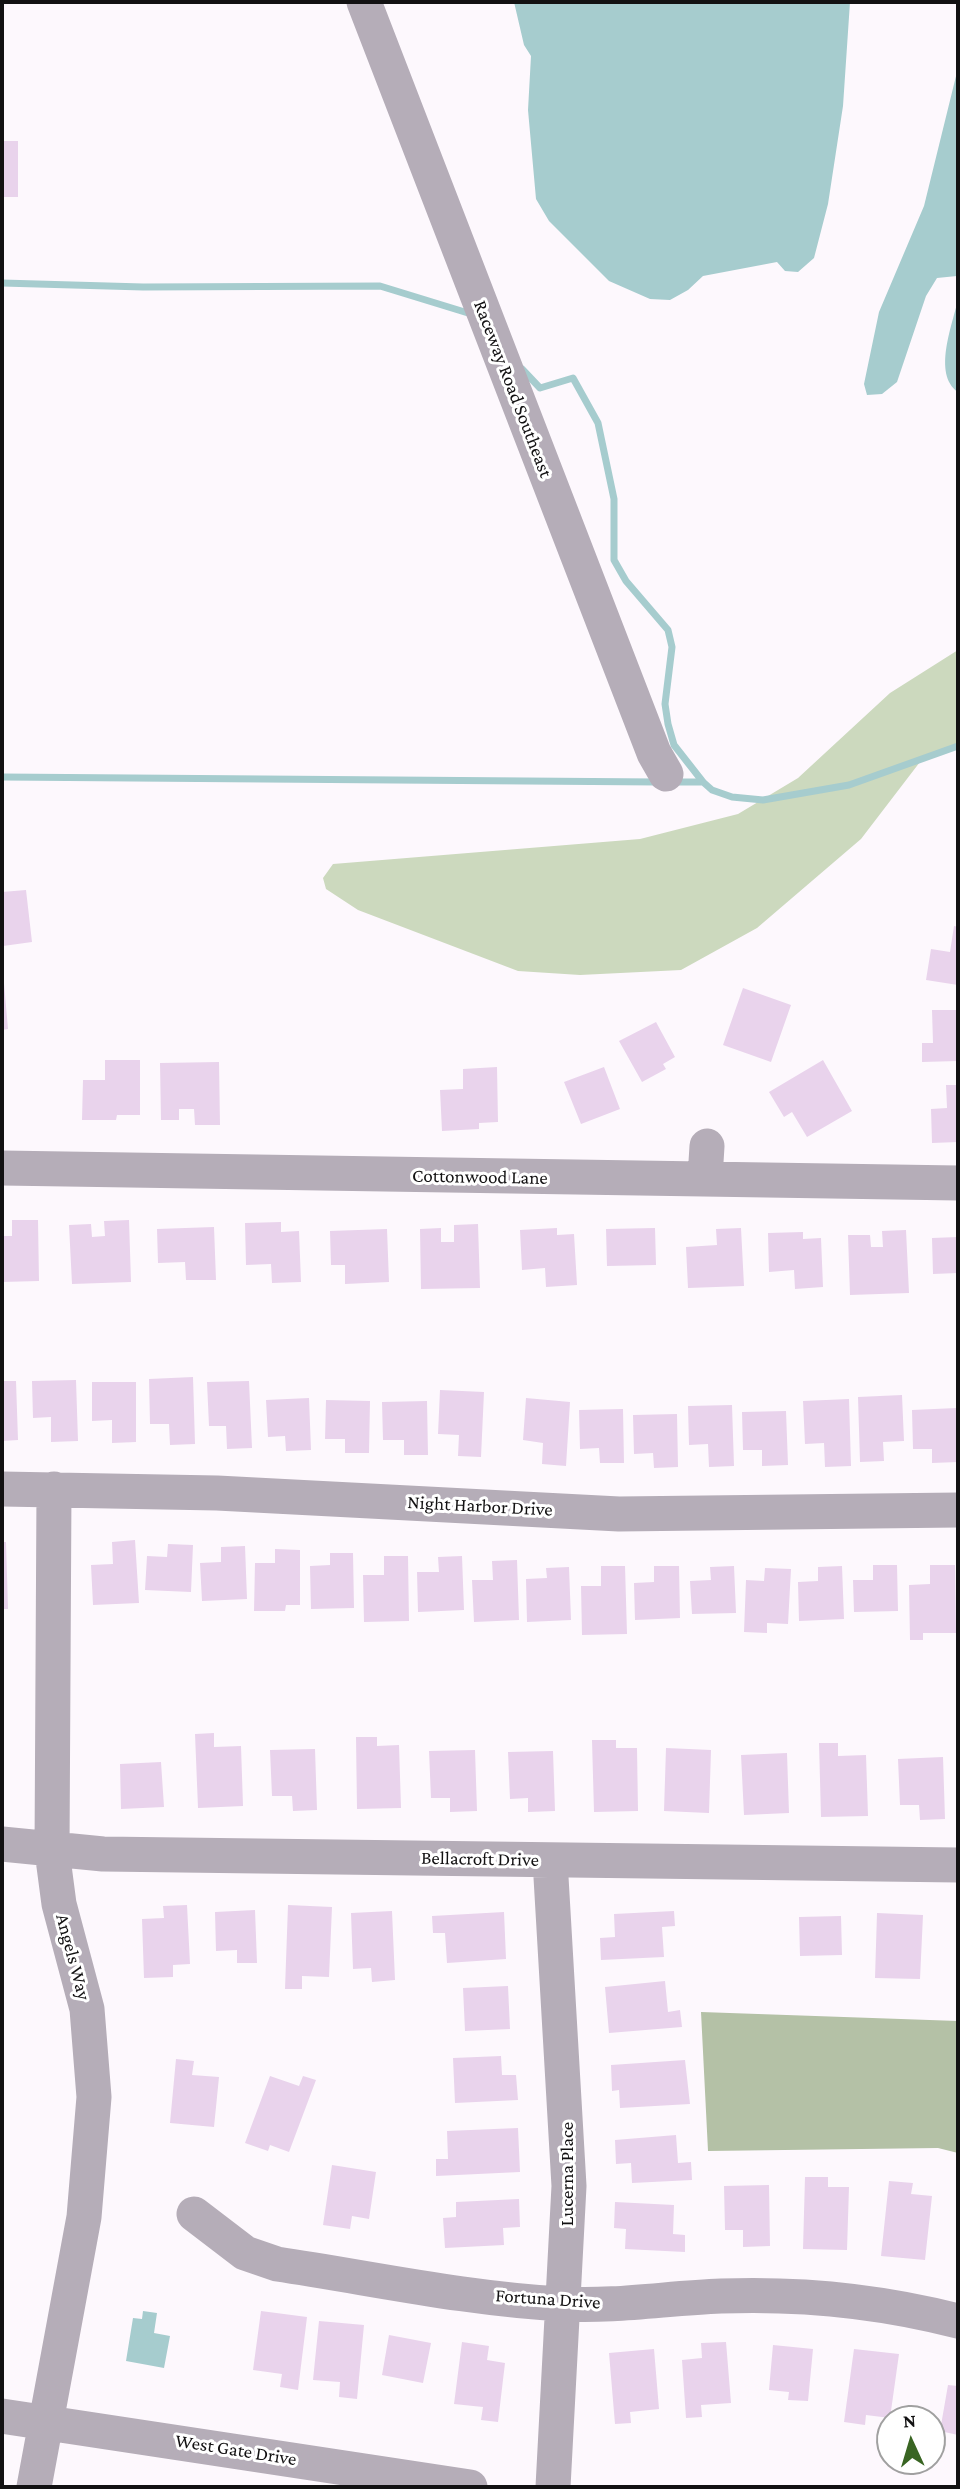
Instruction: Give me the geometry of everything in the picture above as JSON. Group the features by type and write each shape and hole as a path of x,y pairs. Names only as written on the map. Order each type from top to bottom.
{"street":[{"name":"Raceway Road Southeast","path":"364,2 654,753 666,774"},
{"name":"Cottonwood Lane","path":"2,1168 706,1162 958,1183"},
{"name":"Night Harbor Drive","path":"2,1489 217,1493 619,1514 958,1510"},
{"name":"Angels Way","path":"34,2487 84,2217 94,2097 87,2010 59,1904 52,1851 54,1489"},
{"name":"Bellacroft Drive","path":"2,1844 52,1851 958,1865"},
{"name":"Lucerna Place","path":"550,1860 569,2140 553,2487"},
{"name":"Fortuna Drive","path":"194,2214 245,2253 277,2264 562,2304 719,2296 816,2296 922,2312 958,2321"},
{"name":"West Gate Drive","path":"2,2416 470,2487"}],"green space":[{"path":"958,650 958,749 923,758 861,839 757,928 681,970 580,975 518,971 358,910 326,889 323,878 333,864 640,839 738,814 798,778 890,693"},
{"path":"701,2012 958,2021 958,2153 938,2148 708,2151"}],"water":[{"path":"514,2 850,2 843,106 828,204 814,258 798,272 785,271 777,262 703,276 688,290 670,300 650,299 609,281 549,221 536,199 528,110 531,56 524,45"},
{"path":"958,68 958,283 957,276 937,278 926,296 897,382 882,394 867,395 864,384 879,312 924,206"},
{"path":"958,299 958,392 950,384 945,361"},
{"path":"143,2311 157,2313 154,2333 170,2336 164,2368 126,2361 133,2318 142,2319"}],"building":[{"path":"2,141 18,141 18,197 2,197"},
{"path":"26,890 32,942 3,946 2,892"},
{"path":"954,926 958,927 958,985 926,980 931,949 950,952"},
{"path":"4,983 8,1029 2,1030 2,984"},
{"path":"743,988 791,1005 771,1062 723,1045"},
{"path":"932,1010 958,1010 958,1061 922,1062 922,1043 933,1043"},
{"path":"656,1022 675,1057 663,1064 666,1069 642,1082 619,1041"},
{"path":"105,1060 140,1060 140,1115 117,1115 116,1120 82,1120 83,1080 105,1080"},
{"path":"823,1060 852,1111 807,1137 792,1112 784,1117 769,1092"},
{"path":"219,1062 220,1125 195,1125 194,1109 179,1109 179,1120 161,1120 160,1063"},
{"path":"497,1067 498,1122 479,1123 479,1129 442,1131 440,1090 463,1089 463,1069"},
{"path":"604,1067 620,1109 581,1124 564,1082"},
{"path":"946,1085 958,1085 958,1142 932,1143 931,1109 947,1108"},
{"path":"12,1220 38,1220 39,1281 2,1282 2,1236 12,1236"},
{"path":"129,1220 131,1282 72,1284 69,1225 91,1224 92,1237 105,1236 104,1221"},
{"path":"281,1222 281,1232 299,1231 301,1282 272,1283 271,1264 246,1265 245,1223"},
{"path":"478,1224 480,1288 421,1289 420,1229 441,1228 441,1242 454,1242 454,1225"},
{"path":"214,1227 216,1280 186,1280 185,1262 158,1263 157,1229"},
{"path":"557,1228 557,1235 574,1234 577,1285 546,1287 545,1268 522,1270 520,1230"},
{"path":"655,1228 656,1265 607,1266 606,1229"},
{"path":"741,1228 744,1286 688,1288 686,1247 717,1245 716,1229"},
{"path":"387,1229 389,1282 345,1284 345,1265 331,1265 330,1231"},
{"path":"906,1230 909,1293 850,1295 848,1235 870,1235 871,1247 883,1247 882,1231"},
{"path":"803,1232 803,1239 821,1238 823,1287 795,1289 794,1270 769,1272 768,1233"},
{"path":"958,1237 958,1273 933,1274 932,1238"},
{"path":"193,1377 195,1444 170,1445 169,1424 150,1424 149,1379"},
{"path":"76,1380 78,1441 51,1442 51,1417 33,1418 32,1381"},
{"path":"2,1381 16,1381 18,1440 2,1441"},
{"path":"249,1381 252,1448 227,1449 226,1426 209,1426 207,1382"},
{"path":"92,1382 136,1382 136,1442 112,1443 112,1420 92,1421"},
{"path":"440,1390 484,1392 481,1457 458,1456 459,1435 438,1434"},
{"path":"902,1395 904,1441 883,1442 884,1461 860,1462 858,1397"},
{"path":"309,1398 311,1450 286,1451 285,1436 268,1437 266,1400"},
{"path":"526,1398 570,1402 566,1466 542,1464 543,1443 523,1440"},
{"path":"849,1399 851,1466 825,1467 824,1443 805,1444 803,1401"},
{"path":"326,1400 370,1401 369,1453 345,1453 345,1439 325,1439"},
{"path":"427,1401 428,1455 404,1455 404,1440 383,1440 382,1402"},
{"path":"732,1405 734,1466 709,1467 708,1444 689,1445 688,1406"},
{"path":"957,1408 958,1462 932,1463 932,1449 913,1449 912,1410"},
{"path":"623,1409 624,1463 600,1463 599,1448 580,1449 579,1410"},
{"path":"786,1411 788,1465 762,1466 762,1450 743,1450 742,1412"},
{"path":"677,1414 678,1467 654,1468 653,1453 634,1454 633,1415"},
{"path":"135,1540 139,1603 93,1605 91,1565 113,1564 112,1542"},
{"path":"2,1542 6,1542 8,1609 2,1609"},
{"path":"168,1544 193,1545 191,1592 145,1590 147,1556 167,1557"},
{"path":"245,1546 247,1599 202,1601 200,1563 221,1562 221,1547"},
{"path":"275,1549 300,1550 300,1605 286,1605 285,1611 254,1611 255,1563 275,1563"},
{"path":"330,1553 353,1553 354,1608 311,1609 310,1566 330,1565"},
{"path":"384,1556 408,1556 409,1621 364,1622 363,1575 384,1575"},
{"path":"462,1556 464,1610 418,1612 417,1572 439,1572 438,1557"},
{"path":"517,1560 519,1620 474,1622 472,1580 493,1580 492,1561"},
{"path":"873,1565 897,1565 898,1611 854,1612 853,1580 873,1580"},
{"path":"930,1565 955,1565 956,1633 923,1633 923,1640 910,1640 909,1585 930,1584"},
{"path":"601,1566 625,1566 627,1634 582,1635 581,1586 601,1586"},
{"path":"654,1566 679,1566 680,1618 635,1620 634,1583 654,1582"},
{"path":"734,1566 736,1613 692,1614 690,1581 711,1580 710,1567"},
{"path":"842,1566 844,1619 799,1621 798,1582 818,1581 818,1567"},
{"path":"569,1567 571,1620 527,1622 526,1579 547,1578 546,1568"},
{"path":"765,1568 791,1569 788,1624 767,1623 767,1633 744,1632 746,1580 764,1581"},
{"path":"214,1733 214,1747 241,1746 243,1806 198,1808 195,1734"},
{"path":"356,1737 377,1737 377,1746 399,1745 401,1808 357,1809"},
{"path":"592,1740 616,1740 616,1748 637,1748 638,1811 594,1812"},
{"path":"819,1743 838,1743 838,1756 866,1755 868,1816 821,1817"},
{"path":"666,1748 711,1750 709,1813 664,1811"},
{"path":"315,1749 317,1810 293,1811 292,1796 272,1796 270,1750"},
{"path":"475,1750 477,1811 450,1812 450,1798 431,1798 429,1751"},
{"path":"553,1751 555,1811 528,1812 528,1798 510,1799 508,1752"},
{"path":"787,1753 789,1813 744,1815 741,1755"},
{"path":"943,1757 945,1819 920,1820 919,1805 900,1805 898,1759"},
{"path":"161,1762 164,1807 121,1809 120,1764"},
{"path":"187,1905 190,1964 173,1965 173,1977 144,1978 142,1919 164,1918 163,1906"},
{"path":"288,1905 332,1907 329,1977 302,1976 302,1989 285,1989"},
{"path":"255,1910 257,1963 237,1963 237,1950 216,1951 215,1912"},
{"path":"392,1911 395,1980 372,1982 371,1968 353,1969 351,1913"},
{"path":"674,1911 675,1926 662,1927 664,1957 601,1960 600,1938 615,1937 614,1914"},
{"path":"504,1912 506,1959 447,1963 445,1933 433,1933 432,1916"},
{"path":"877,1913 923,1915 920,1979 875,1978"},
{"path":"841,1916 842,1955 800,1956 799,1917"},
{"path":"665,1981 668,2012 680,2010 682,2027 609,2033 605,1987"},
{"path":"508,1986 510,2029 465,2031 463,1988"},
{"path":"501,2056 502,2075 516,2075 518,2100 455,2103 453,2058"},
{"path":"176,2059 194,2061 192,2075 219,2077 214,2127 170,2123"},
{"path":"685,2060 690,2104 620,2108 619,2090 612,2091 611,2065"},
{"path":"270,2076 299,2086 303,2076 316,2080 289,2152 270,2145 268,2151 245,2143"},
{"path":"518,2128 520,2172 436,2176 436,2159 448,2159 447,2131"},
{"path":"676,2135 678,2163 691,2162 692,2180 632,2183 631,2163 616,2164 615,2140"},
{"path":"332,2165 376,2172 369,2219 352,2216 350,2229 323,2225"},
{"path":"805,2177 828,2177 828,2187 849,2187 847,2250 803,2249"},
{"path":"889,2181 913,2183 911,2194 932,2196 925,2260 881,2256"},
{"path":"769,2185 770,2246 743,2247 743,2230 725,2230 724,2186"},
{"path":"519,2199 520,2227 503,2228 504,2245 445,2248 443,2218 456,2217 456,2202"},
{"path":"615,2202 674,2205 673,2234 685,2235 685,2252 625,2249 626,2229 614,2228"},
{"path":"261,2311 307,2317 298,2390 280,2387 282,2374 253,2370"},
{"path":"319,2321 364,2325 357,2399 339,2397 340,2382 313,2380"},
{"path":"389,2335 431,2343 423,2383 382,2375"},
{"path":"462,2342 489,2346 487,2360 505,2363 498,2422 481,2420 483,2407 454,2404"},
{"path":"726,2342 731,2403 701,2405 702,2417 686,2418 682,2360 702,2358 701,2343"},
{"path":"773,2345 813,2349 808,2401 788,2400 789,2392 769,2390"},
{"path":"654,2349 659,2409 630,2412 631,2423 615,2424 609,2353"},
{"path":"854,2349 899,2354 892,2405 876,2405 876,2416 866,2415 865,2425 844,2422"},
{"path":"948,2385 958,2386 958,2435 946,2432 945,2405"}],"waterway":[{"path":"2,283 143,287 380,286 468,313"},
{"path":"522,369 540,388 573,378 598,423 614,499 614,560 626,581 668,630 672,647 665,704 668,724 674,745 712,790 732,797 763,800 849,785 958,746"},
{"path":"2,777 657,782"},
{"path":"672,782 703,782"}]}
